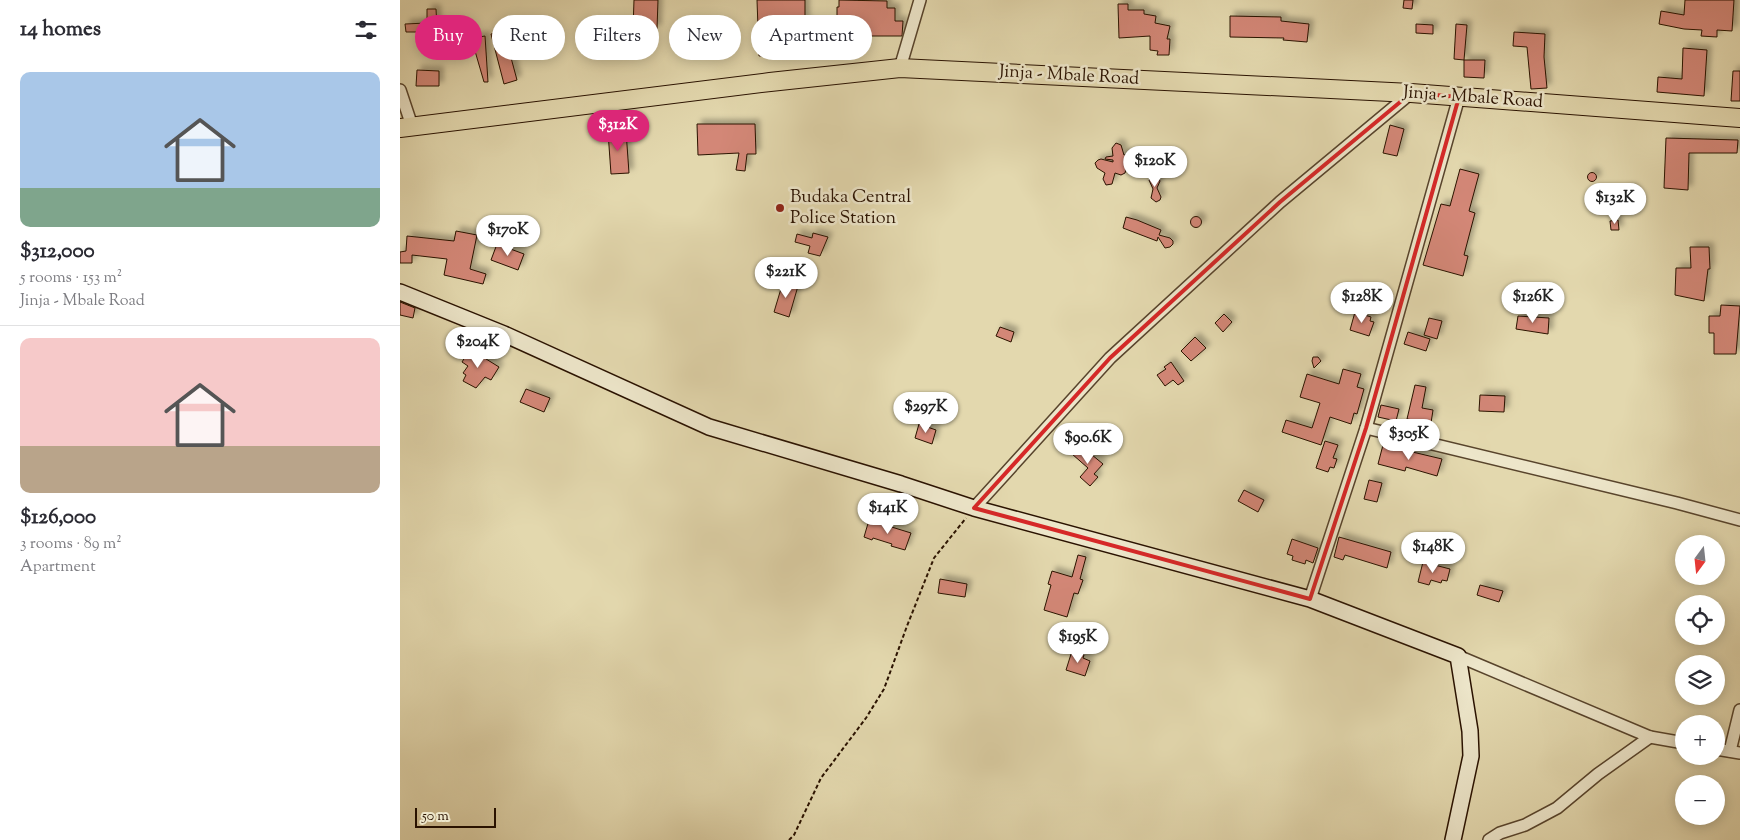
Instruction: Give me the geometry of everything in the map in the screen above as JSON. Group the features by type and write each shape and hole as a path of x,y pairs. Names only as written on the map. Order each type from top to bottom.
{"main road":[{"name":"Jinja - Mbale Road","path":"406,127 770,82 900,68 1411,93 1740,118"}],"street":[{"path":"900,68 920,0"},
{"path":"400,90 406,127"},
{"path":"974,508 1110,358 1280,202 1411,93"},
{"path":"1310,599 1366,428 1459,97"},
{"path":"400,292 504,334 709,427 901,484 974,508 1310,599 1458,656 1650,737 1675,741"},
{"path":"1366,428 1740,520"},
{"path":"1453,840 1471,756 1470,731 1458,656"},
{"path":"1735,752 1740,710"},
{"path":"1489,840 1500,833 1525,825 1557,808 1598,774 1650,737"}],"path":[{"path":"789,840 794,835 820,778 866,718 884,689 906,626 934,558 974,508"}],"highlighted area":[{"path":"1411,93 1459,97 1366,428 1310,599 974,508 1110,358 1280,202"}],"building":[{"path":"634,0 658,0 657,15 633,15"},
{"path":"757,0 805,0 805,15 758,15"},
{"path":"839,0 887,1 887,8 895,8 895,21 903,21 902,36 872,36 872,15 837,15 837,7 839,7"},
{"path":"1404,0 1413,0 1412,9 1403,8"},
{"path":"1685,0 1734,0 1732,31 1717,30 1717,37 1701,36 1702,30 1659,24 1661,11 1684,15"},
{"path":"1118,4 1128,4 1128,10 1144,10 1144,14 1156,16 1155,23 1170,26 1167,39 1170,39 1169,55 1157,55 1158,51 1150,50 1150,36 1119,38"},
{"path":"427,9 436,9 436,15 427,15"},
{"path":"1230,16 1281,17 1281,21 1309,24 1307,42 1283,40 1284,38 1230,37"},
{"path":"405,24 415,24 415,32 406,32"},
{"path":"1416,24 1433,25 1433,34 1416,33"},
{"path":"1456,24 1467,25 1464,60 1454,59"},
{"path":"1514,32 1545,34 1544,57 1547,88 1531,89 1527,47 1513,46"},
{"path":"485,36 488,82 484,82 478,60 482,60 482,37"},
{"path":"1683,48 1707,50 1704,96 1657,92 1658,77 1682,79"},
{"path":"498,60 512,60 517,80 504,84"},
{"path":"1464,60 1485,60 1484,78 1464,77"},
{"path":"417,70 439,71 439,86 416,86"},
{"path":"1733,71 1740,71 1740,101 1731,101"},
{"path":"697,124 755,124 756,154 747,154 745,171 736,170 739,153 698,155"},
{"path":"1390,125 1404,129 1397,156 1383,153"},
{"path":"626,131 629,173 611,174 608,132"},
{"path":"1666,138 1738,140 1737,153 1689,153 1688,190 1664,188"},
{"path":"1116,143 1121,145 1124,155 1134,154 1141,160 1134,165 1128,163 1125,173 1121,175 1115,173 1112,184 1106,185 1103,179 1105,173 1097,168 1095,163 1101,159 1113,162 1113,160 1105,159 1106,157 1113,156 1112,148"},
{"path":"1171,157 1175,157 1177,160 1175,167 1170,167 1164,163"},
{"path":"1460,169 1479,174 1469,211 1475,213 1464,255 1468,256 1463,276 1423,265 1441,204 1450,206"},
{"path":"1156,173 1160,181 1157,188 1161,197 1156,202 1151,198 1153,189 1149,180"},
{"path":"1592,173 1596,177 1592,181 1588,177"},
{"path":"1630,189 1634,193 1630,197 1626,193"},
{"path":"1126,217 1161,230 1159,235 1170,238 1173,244 1165,248 1158,237 1157,241 1123,228"},
{"path":"1194,217 1198,217 1201,222 1200,226 1194,227 1191,224 1191,220"},
{"path":"1618,220 1619,230 1611,230 1610,221"},
{"path":"456,231 477,235 470,269 486,274 483,284 444,275 447,259 412,255 412,263 400,263 400,252 406,251 407,236 454,241"},
{"path":"813,233 828,237 820,256 808,253 810,246 795,242 797,234 812,238"},
{"path":"497,244 524,254 518,270 491,260"},
{"path":"1690,247 1709,247 1710,269 1708,269 1704,301 1675,295 1676,268 1691,268"},
{"path":"783,282 798,286 789,317 774,312"},
{"path":"400,302 415,308 413,318 400,315"},
{"path":"1721,305 1740,306 1736,354 1714,354 1714,333 1709,333 1709,316 1720,316"},
{"path":"1355,312 1371,317 1370,321 1374,322 1369,336 1350,330"},
{"path":"1224,314 1232,322 1223,332 1215,323"},
{"path":"1518,316 1549,318 1548,334 1516,329"},
{"path":"1429,318 1442,321 1437,339 1424,335"},
{"path":"1000,327 1014,332 1011,342 996,336"},
{"path":"1408,332 1430,339 1426,351 1404,344"},
{"path":"1195,337 1206,348 1191,361 1181,351"},
{"path":"470,349 499,367 491,380 485,377 476,388 463,381 466,375 463,373 468,366 462,362"},
{"path":"1313,357 1318,357 1321,361 1314,368 1312,361"},
{"path":"1171,362 1184,381 1178,385 1173,380 1165,386 1157,375 1166,369 1164,367"},
{"path":"1343,369 1361,374 1357,387 1364,389 1357,414 1354,413 1351,424 1330,417 1321,445 1282,432 1286,420 1312,428 1320,403 1300,397 1307,374 1339,384"},
{"path":"1415,385 1426,387 1422,408 1433,410 1431,423 1407,419"},
{"path":"526,389 550,398 544,412 520,402"},
{"path":"1480,395 1505,396 1504,412 1479,411"},
{"path":"1381,405 1399,409 1396,421 1378,417"},
{"path":"919,424 936,430 932,444 915,438"},
{"path":"1325,441 1338,445 1333,458 1337,459 1334,468 1330,467 1328,472 1316,468"},
{"path":"1080,445 1103,464 1094,474 1098,477 1090,486 1080,477 1088,468 1072,454"},
{"path":"1383,445 1442,459 1437,476 1406,467 1405,471 1378,464"},
{"path":"1369,480 1382,483 1377,502 1364,499"},
{"path":"1244,490 1264,500 1258,512 1238,501"},
{"path":"869,520 911,533 905,550 891,546 892,544 864,537"},
{"path":"1339,537 1391,552 1387,568 1345,555 1343,560 1334,557"},
{"path":"1292,539 1318,548 1313,563 1306,560 1305,564 1292,560 1293,556 1287,554"},
{"path":"1078,555 1086,557 1080,579 1083,580 1078,594 1074,593 1067,617 1044,610 1051,585 1048,584 1052,571 1072,577"},
{"path":"1423,562 1450,569 1447,581 1442,580 1441,583 1431,580 1429,585 1418,582"},
{"path":"940,579 967,584 965,597 938,593"},
{"path":"1480,585 1503,591 1499,602 1477,595"},
{"path":"1072,651 1084,655 1083,658 1090,661 1085,676 1066,670"}],"place":[{"name":"Budaka Central Police Station","path":"780,208"}]}
